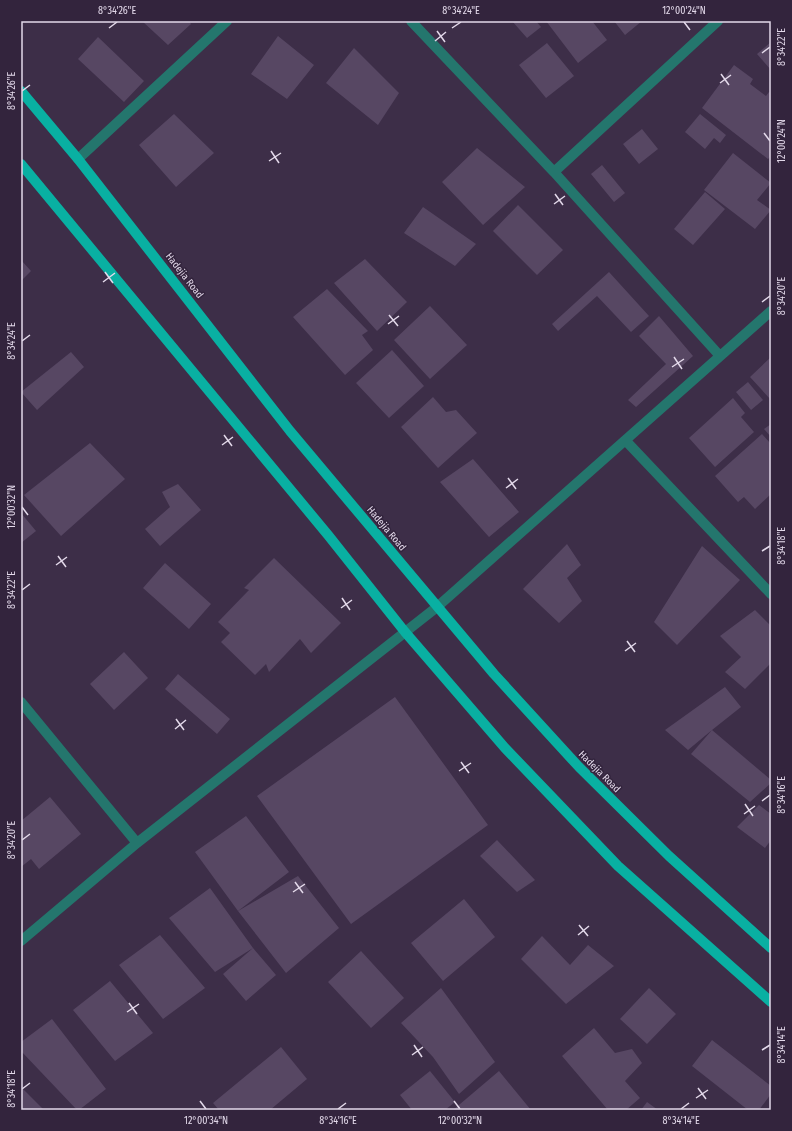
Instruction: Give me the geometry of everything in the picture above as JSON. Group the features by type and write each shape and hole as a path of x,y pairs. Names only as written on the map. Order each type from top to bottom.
{"main road":[{"name":"Hadejia Road","path":"21,91 78,159 238,362 290,431 494,674 578,767 668,856 771,948"},
{"path":"21,164 328,535 405,632 505,748 618,866 771,1002"}],"street":[{"path":"78,159 227,21"},
{"path":"411,21 554,172 720,356"},
{"path":"554,172 718,21"},
{"path":"21,941 137,843 437,607 771,311"},
{"path":"626,441 771,594"},
{"path":"21,702 137,843"}],"building":[{"path":"142,21 189,21 191,24 168,45"},
{"path":"512,21 536,21 541,27 527,38"},
{"path":"546,21 592,21 607,40 578,63"},
{"path":"614,21 642,21 625,35"},
{"path":"278,36 314,65 287,99 251,74"},
{"path":"98,37 144,81 124,102 78,59"},
{"path":"771,42 771,70 757,54"},
{"path":"547,43 574,76 546,98 519,65"},
{"path":"354,48 399,93 378,125 326,83"},
{"path":"734,65 753,79 750,84 766,96 769,92 771,93 771,156 768,159 702,108"},
{"path":"174,114 214,153 176,187 139,145"},
{"path":"700,114 726,135 720,143 714,138 705,149 685,132"},
{"path":"642,129 658,149 639,164 623,144"},
{"path":"477,148 525,187 483,225 442,182"},
{"path":"733,153 771,183 757,200 771,210 755,229 704,190"},
{"path":"602,165 625,193 614,202 591,174"},
{"path":"705,192 725,209 693,245 674,229"},
{"path":"518,205 563,250 537,275 493,231"},
{"path":"423,207 476,244 455,266 404,233"},
{"path":"365,259 407,302 377,331 334,283"},
{"path":"21,260 31,271 21,281"},
{"path":"609,272 649,316 631,332 597,296 558,331 552,324"},
{"path":"327,289 368,331 362,335 373,350 345,375 293,317"},
{"path":"430,306 467,345 430,379 394,340"},
{"path":"659,316 693,356 636,407 628,400 666,364 639,336"},
{"path":"392,350 424,386 389,418 356,383"},
{"path":"71,352 84,367 37,410 21,392"},
{"path":"771,357 771,400 750,377"},
{"path":"748,382 763,400 751,410 736,392"},
{"path":"433,397 446,412 456,410 477,433 438,468 401,427"},
{"path":"733,398 745,413 741,417 754,432 715,467 689,438"},
{"path":"771,424 771,437 764,429"},
{"path":"762,434 771,444 771,494 755,509 744,497 738,502 715,476"},
{"path":"90,443 125,479 61,536 24,495"},
{"path":"473,459 519,512 489,537 440,482"},
{"path":"178,484 201,510 160,546 145,529 170,507 162,492"},
{"path":"21,513 36,531 21,543"},
{"path":"567,544 581,565 567,578 582,601 559,623 523,589"},
{"path":"702,546 740,580 677,645 654,622"},
{"path":"274,558 341,623 311,653 300,639 269,672 266,664 255,675 221,642 230,633 218,622 249,590 244,588"},
{"path":"165,563 211,604 189,629 143,588"},
{"path":"755,610 771,626 771,663 745,689 725,672 741,657 720,636"},
{"path":"124,652 148,678 114,710 90,684"},
{"path":"178,674 230,719 217,734 165,689"},
{"path":"725,687 741,707 688,750 665,730"},
{"path":"395,697 488,825 351,924 257,796"},
{"path":"712,730 771,780 771,783 750,802 691,754"},
{"path":"50,797 81,834 39,869 31,859 21,867 21,821"},
{"path":"759,805 771,814 771,840 765,848 737,827"},
{"path":"246,816 289,872 238,911 195,852"},
{"path":"497,840 535,880 517,892 480,856"},
{"path":"298,876 339,928 286,973 238,911"},
{"path":"210,888 253,948 215,972 169,918"},
{"path":"464,899 495,937 443,981 411,943"},
{"path":"160,935 205,988 163,1019 119,965"},
{"path":"542,936 570,965 588,945 614,966 566,1004 521,959"},
{"path":"253,948 276,975 246,1001 223,974"},
{"path":"361,951 404,998 371,1028 328,982"},
{"path":"110,981 153,1033 115,1061 73,1010"},
{"path":"441,988 495,1062 459,1094 433,1057 401,1023"},
{"path":"649,988 676,1014 647,1044 620,1019"},
{"path":"52,1019 106,1089 79,1110 77,1110 21,1051 21,1042"},
{"path":"594,1028 615,1053 632,1049 642,1063 625,1081 640,1098 626,1110 608,1110 562,1056"},
{"path":"712,1040 771,1086 771,1094 759,1110 748,1110 692,1066"},
{"path":"281,1047 307,1079 270,1110 219,1110 213,1103"},
{"path":"430,1071 455,1102 445,1110 412,1110 400,1095"},
{"path":"499,1071 531,1110 453,1110"},
{"path":"21,1087 44,1110 21,1110"},
{"path":"647,1102 658,1110 641,1110"}]}
